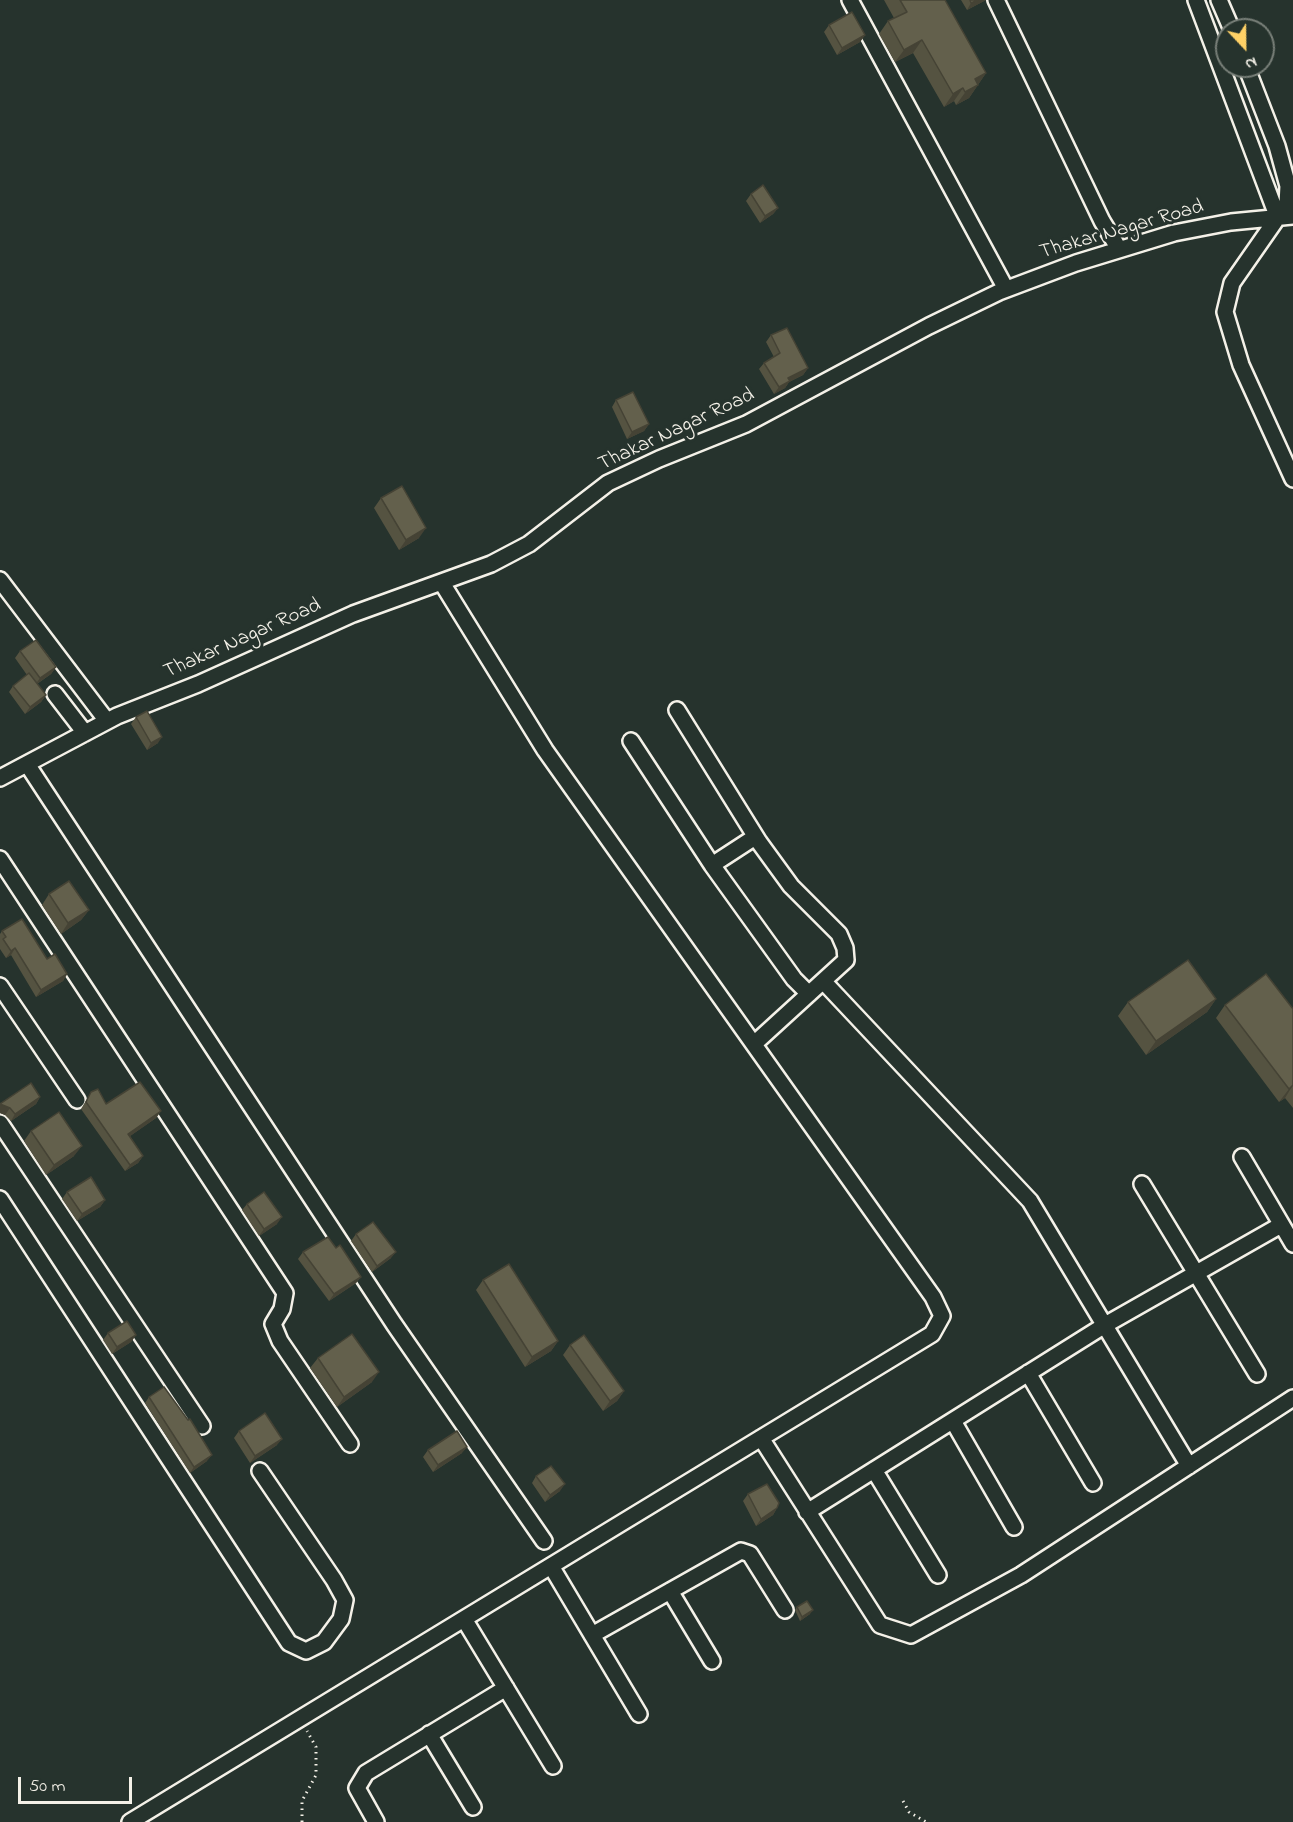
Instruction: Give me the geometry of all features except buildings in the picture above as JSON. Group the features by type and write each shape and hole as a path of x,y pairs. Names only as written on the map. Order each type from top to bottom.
{"street":[{"path":"850,0 1006,289"},
{"path":"996,0 1102,221 1119,249"},
{"path":"1196,0 1286,217"},
{"path":"1219,0 1227,18"},
{"path":"1251,78 1277,146 1288,186 1286,217 1232,283 1226,312 1230,336 1241,365 1293,479"},
{"name":"Thakar Nagar Road","path":"0,778 107,721 198,684 353,615 491,564 529,544 608,483 659,459 746,424 929,326 1006,289 1119,249 1174,233 1231,222 1286,217"},
{"path":"0,580 107,721"},
{"path":"130,1822 932,1334 942,1316 933,1297 545,750 442,583"},
{"path":"55,694 85,733"},
{"path":"677,710 755,837 791,886 839,934 846,960 754,1044"},
{"path":"631,741 712,866 794,979 809,994"},
{"path":"27,764 387,1314 544,1541"},
{"path":"712,866 755,837"},
{"path":"0,859 285,1293 282,1309 273,1324 280,1341 350,1444"},
{"path":"824,981 1030,1201 1190,1466"},
{"path":"0,986 77,1100"},
{"path":"0,1123 202,1426"},
{"path":"1242,1157 1293,1244"},
{"path":"1142,1184 1257,1374"},
{"path":"0,1199 289,1643 306,1651 324,1642 341,1619 345,1600 334,1580 260,1471"},
{"path":"807,1512 1105,1325 1281,1225"},
{"path":"1028,1373 1093,1483"},
{"path":"761,1438 880,1625 910,1635 1021,1575 1293,1398"},
{"path":"953,1421 1014,1527"},
{"path":"874,1470 938,1575"},
{"path":"592,1635 741,1551 750,1554 785,1610"},
{"path":"551,1566 639,1713"},
{"path":"670,1591 712,1661"},
{"path":"464,1619 553,1766"},
{"path":"376,1822 357,1788 366,1773 506,1688"},
{"path":"429,1734 473,1807"}],"path":[{"path":"299,1719 316,1747 316,1775 302,1801 303,1822"},
{"path":"903,1801 909,1812 926,1822"}]}
